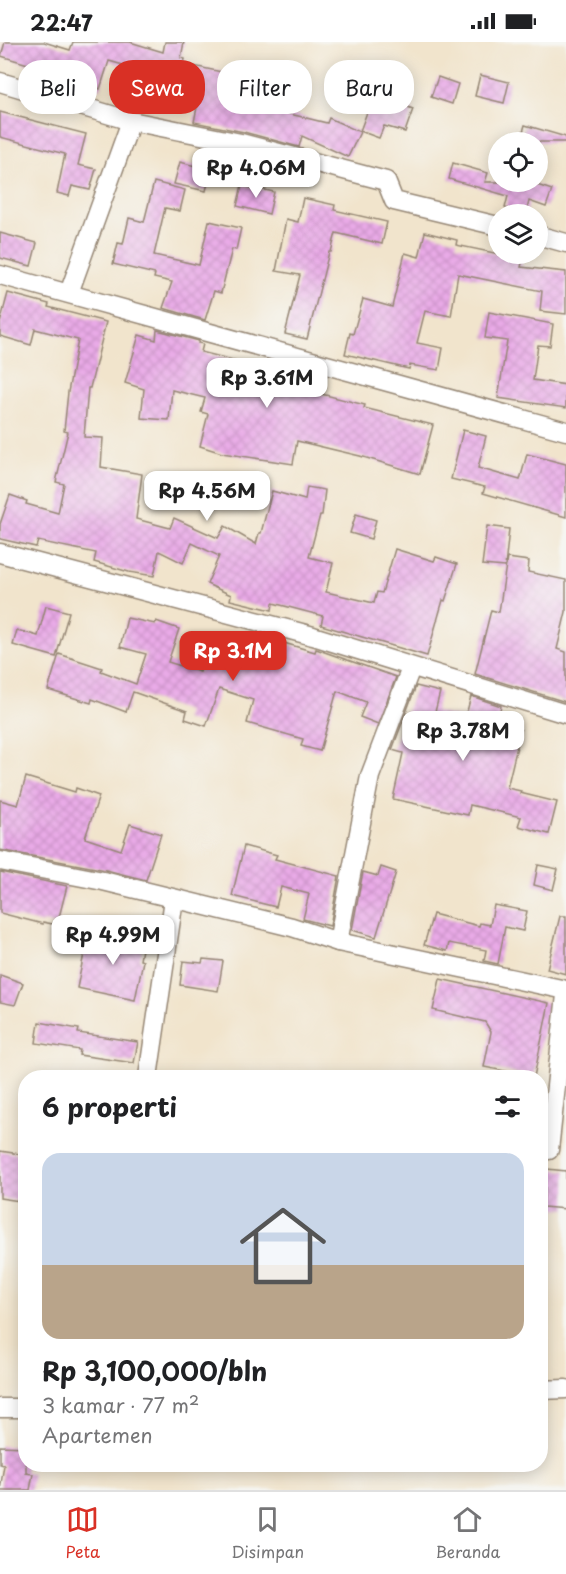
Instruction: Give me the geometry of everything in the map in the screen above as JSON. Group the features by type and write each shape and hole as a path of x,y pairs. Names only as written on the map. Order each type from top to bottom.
{"street":[{"path":"0,82 131,121 240,143 386,181 394,201 488,224"},
{"path":"69,293 131,121"},
{"path":"548,239 566,243"},
{"path":"0,275 566,431"},
{"path":"0,553 313,636 566,714"},
{"path":"338,942 369,776 411,668"},
{"path":"0,861 103,881 292,927 338,942 566,990"},
{"path":"149,1070 174,899"},
{"path":"549,1150 566,995"},
{"path":"548,1390 566,1389"},
{"path":"0,1408 18,1408"}],"building":[{"path":"5,42 44,42 70,50 73,42 130,42 163,52 165,42 184,42 181,58 185,59 109,60 100,89 97,88 97,60 18,61 1,56"},
{"path":"205,68 217,71 217,114 290,114 327,123 329,118 360,132 348,157 302,136 299,147 244,132 194,122 196,114 205,114"},
{"path":"480,75 509,82 504,103 475,96"},
{"path":"438,77 458,84 452,104 431,97"},
{"path":"0,112 86,134 78,165 96,169 90,190 72,186 69,196 57,193 65,154 0,137"},
{"path":"366,114 411,114 405,132 384,126 379,138 360,131"},
{"path":"525,125 566,137 566,142 548,142 548,132 523,132"},
{"path":"180,162 211,170 206,191 174,184"},
{"path":"453,163 488,173 485,182 488,182 488,190 449,179"},
{"path":"154,182 185,190 180,211 165,208 154,255 199,265 209,221 241,228 236,250 232,249 221,293 214,291 205,320 163,308 172,282 154,278 155,274 113,264 118,243 123,244 129,218 144,222"},
{"path":"242,185 274,192 269,214 237,206"},
{"path":"548,189 552,190 547,204 529,201 528,204 506,204 508,196 494,192 548,192"},
{"path":"303,198 335,205 334,210 387,222 382,244 336,233 307,339 285,334 300,275 276,271 286,219 298,222"},
{"path":"425,232 457,240 456,245 488,252 488,264 522,264 521,267 566,272 566,314 540,311 542,291 458,274 451,316 425,311 417,343 443,348 439,370 410,365 409,369 345,354 363,299 392,307 405,253 419,257"},
{"path":"0,233 37,243 31,266 0,258"},
{"path":"8,293 49,304 48,307 106,322 90,388 88,388 84,437 103,438 101,467 142,474 136,519 170,528 174,518 218,538 225,526 256,544 272,491 305,500 307,487 325,490 322,515 320,515 309,557 333,563 326,592 374,603 377,592 382,593 395,549 434,561 436,557 457,564 445,601 443,600 427,656 321,625 323,616 273,603 272,610 230,600 231,595 207,584 219,556 192,543 183,563 159,551 154,576 94,562 96,553 38,541 36,547 0,539 0,524 10,495 27,501 26,504 58,513 64,484 56,482 68,432 64,431 68,392 78,340 35,329 31,345 0,336 0,323"},
{"path":"489,312 553,324 550,346 538,345 533,380 566,385 566,408 498,398 507,341 485,338"},
{"path":"157,330 199,341 198,343 203,344 201,352 273,370 270,381 433,425 420,474 360,456 297,441 293,464 222,453 200,446 208,414 201,412 205,398 172,390 169,420 141,418 144,389 125,383 139,335 156,340"},
{"path":"463,430 486,436 478,468 520,480 527,454 566,464 566,517 483,493 485,487 451,479"},
{"path":"356,514 376,520 371,539 350,533"},
{"path":"487,526 509,529 505,567 482,565"},
{"path":"507,558 529,561 528,572 566,580 566,612 557,649 566,652 566,702 475,674 491,610 499,612"},
{"path":"46,606 69,612 56,657 13,645 17,630 38,636"},
{"path":"127,618 155,624 156,621 179,629 168,662 200,672 211,640 231,647 235,636 275,649 277,641 315,652 316,649 396,677 378,724 360,717 366,702 337,691 320,751 301,746 303,739 247,723 253,700 219,689 206,726 185,719 187,711 133,692 126,712 92,699 91,703 48,690 59,654 102,668 101,671 136,684 146,654 120,647"},
{"path":"416,686 440,692 435,712 465,719 471,696 501,706 497,724 521,730 507,788 557,802 549,834 518,826 521,817 470,805 468,815 393,799 403,753 392,750"},
{"path":"26,777 75,792 76,788 99,796 85,838 121,850 130,824 161,834 146,880 0,850 0,800 18,805"},
{"path":"244,846 277,855 275,859 339,876 330,926 303,919 309,894 281,887 276,907 232,896"},
{"path":"538,865 558,869 553,890 534,885"},
{"path":"381,867 396,872 376,937 352,930 363,872 378,876"},
{"path":"0,872 67,886 57,925 43,922 43,924 0,913"},
{"path":"494,905 527,911 523,931 505,927 498,964 484,961 486,950 449,943 447,951 424,945 433,914 479,926 480,923 490,925"},
{"path":"560,916 566,916 566,974 547,969"},
{"path":"104,930 144,938 140,960 143,961 135,1000 77,988 85,949 100,952"},
{"path":"203,959 223,961 218,991 180,985 183,961 202,963"},
{"path":"0,975 23,983 15,1005 0,1002"},
{"path":"440,979 549,1003 535,1070 499,1070 484,1067 491,1032 485,1022 433,1010"},
{"path":"39,1022 79,1029 78,1033 138,1042 134,1063 79,1055 80,1050 36,1043"},
{"path":"0,1151 18,1154 18,1201 0,1198"},
{"path":"548,1169 566,1171 566,1209 548,1207"},
{"path":"0,1446 18,1447 18,1472 33,1474 30,1490 0,1490 4,1465 0,1464"}]}
